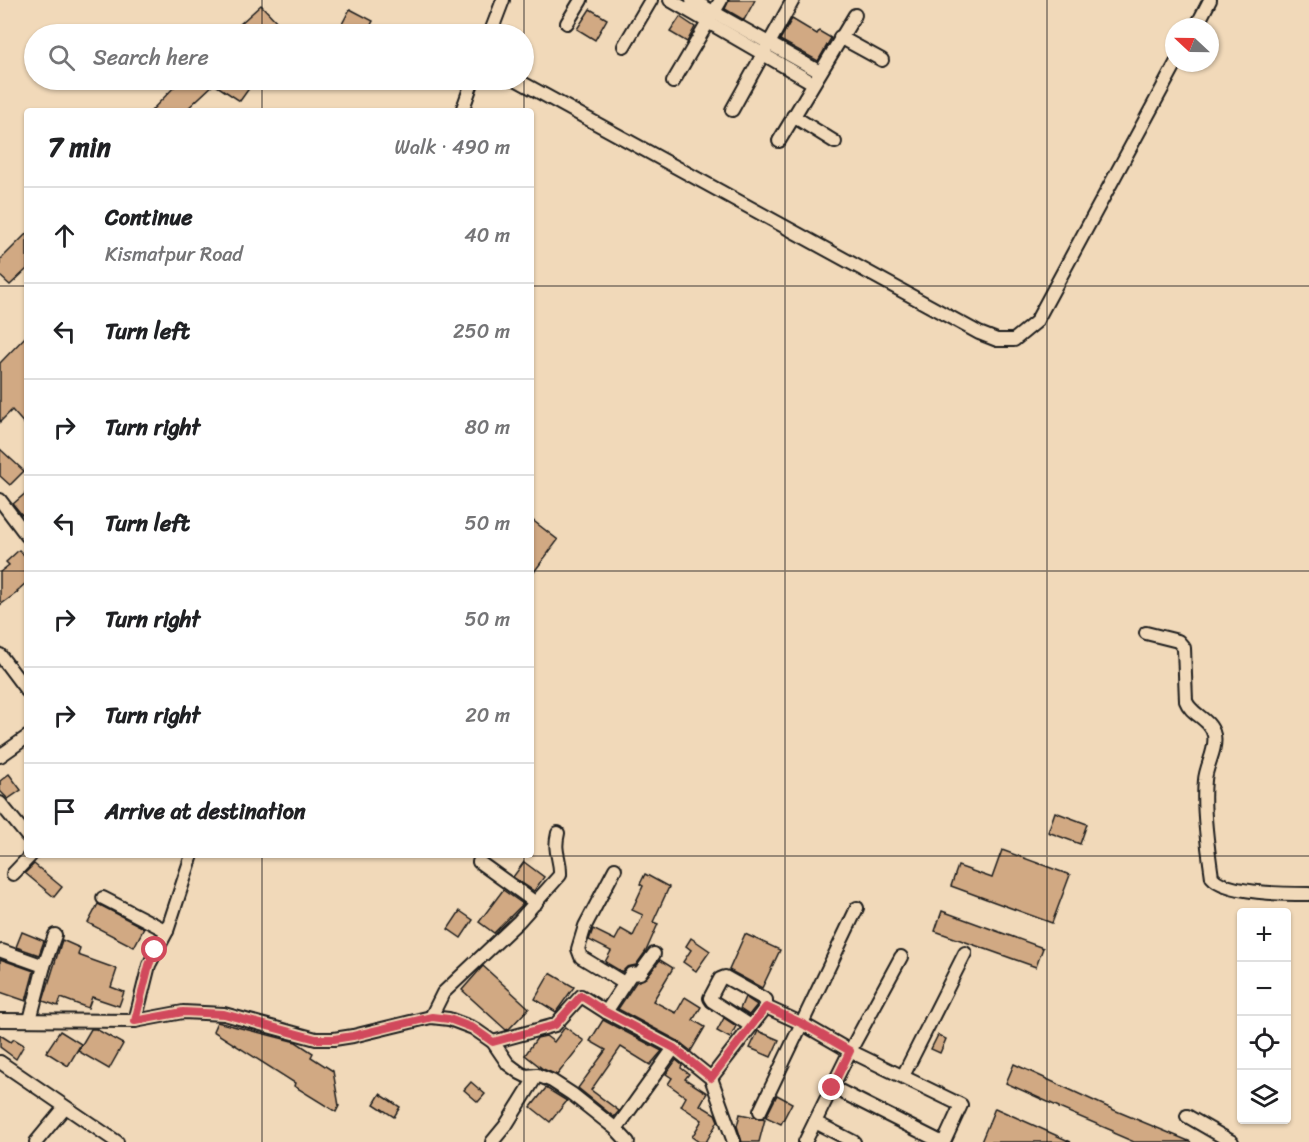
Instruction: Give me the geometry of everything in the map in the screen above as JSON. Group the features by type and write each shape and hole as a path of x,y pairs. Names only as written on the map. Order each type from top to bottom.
{"street":[{"path":"567,23 581,0"},
{"path":"624,46 651,0"},
{"path":"670,0 768,43 820,72"},
{"path":"693,0 711,18 762,55 813,83"},
{"path":"673,82 721,0"},
{"path":"732,110 793,0"},
{"path":"1201,18 1210,0"},
{"path":"492,24 498,2"},
{"path":"779,141 855,15"},
{"path":"840,37 882,60"},
{"path":"534,89 979,333 997,339 1014,340 1036,322 1171,72"},
{"path":"463,108 469,90"},
{"path":"793,116 835,142"},
{"path":"0,500 24,532"},
{"path":"1146,633 1178,641 1185,648 1185,701 1188,708 1202,716 1210,725 1214,735 1205,779 1212,877 1222,885 1262,893 1309,894"},
{"path":"0,655 24,687"},
{"path":"0,756 24,739"},
{"path":"0,803 24,832"},
{"path":"432,1017 443,993 536,903 560,875 561,865 555,846 558,833"},
{"path":"13,874 28,858"},
{"path":"135,1021 149,965 166,932 191,858"},
{"path":"479,862 536,903"},
{"path":"615,869 585,926 578,949 581,957 624,983"},
{"path":"103,898 166,932"},
{"path":"760,1110 857,908"},
{"path":"30,1020 44,966 55,935"},
{"path":"2,951 44,966"},
{"path":"903,1076 965,953"},
{"path":"606,1012 631,974 640,973 654,954"},
{"path":"805,1142 850,1051 901,957"},
{"path":"711,1078 766,1007 766,1000 725,977 720,979 710,998 751,1026"},
{"path":"493,1042 555,1025 581,996 674,1048 711,1078 734,1142"},
{"path":"766,1007 962,1105 942,1142 832,1088"},
{"path":"0,1020 135,1021 183,1012 224,1014 316,1039 334,1039 432,1017 449,1019 473,1028 493,1042 507,1065 520,1073 526,1076 537,1075 552,1081 572,1094 616,1129 628,1142"},
{"path":"616,1129 674,1048"},
{"path":"0,1062 117,1142"},
{"path":"492,1142 506,1125 537,1075"},
{"path":"36,1142 65,1107"},
{"path":"1187,1116 1232,1142"},
{"path":"815,1122 854,1142"}],"building":[{"path":"729,0 755,0 744,20 725,9"},
{"path":"261,5 278,23 277,24 240,24"},
{"path":"350,9 373,21 371,24 342,24"},
{"path":"590,9 607,19 595,40 577,29"},
{"path":"680,17 695,27 687,42 670,32"},
{"path":"792,19 817,34 819,31 831,38 818,61 780,40"},
{"path":"171,90 208,90 188,108 154,108"},
{"path":"223,90 248,90 240,101"},
{"path":"24,236 24,272 10,285 0,276 0,260"},
{"path":"24,338 24,424 12,410 0,422 0,363"},
{"path":"0,449 24,471 10,485 0,476"},
{"path":"24,495 22,515 13,504"},
{"path":"534,521 558,540 534,572"},
{"path":"19,550 24,555 24,585 0,605 0,572 9,565 6,562"},
{"path":"9,774 21,790 8,799 0,791 0,781"},
{"path":"1055,812 1087,824 1080,844 1048,832"},
{"path":"1002,850 1070,875 1052,923 951,886 958,866 992,878"},
{"path":"524,862 544,877 534,891 513,877"},
{"path":"34,864 62,887 54,897 25,873"},
{"path":"645,874 669,887 653,922 658,924 646,951 636,965 627,967 622,972 605,962 611,951 589,940 593,929 615,940 621,929 633,936 643,915 632,910 643,886 640,884"},
{"path":"503,890 523,904 494,933 479,922"},
{"path":"98,904 144,928 134,947 88,923"},
{"path":"460,911 473,920 461,938 448,929"},
{"path":"942,911 1043,948 1036,967 935,931"},
{"path":"22,932 44,941 39,955 16,947"},
{"path":"745,934 780,950 762,988 729,970"},
{"path":"691,938 710,951 696,971 683,962 691,950 686,946"},
{"path":"62,940 80,948 78,955 117,969 111,987 124,992 119,1006 92,997 88,1008 61,998 58,1006 43,1001"},
{"path":"0,959 34,971 26,1001 0,992"},
{"path":"660,960 673,968 653,1001 676,1013 685,997 701,1007 693,1020 705,1027 691,1051 678,1041 618,1009 636,982 646,978"},
{"path":"483,966 529,1008 509,1029 506,1030 462,990"},
{"path":"550,973 574,987 556,1012 535,999"},
{"path":"745,997 757,1005 749,1015 740,1009"},
{"path":"724,1018 736,1026 730,1038 717,1031"},
{"path":"603,1020 662,1051 650,1065 621,1047 591,1090 619,1111 614,1117 578,1088 606,1050 590,1041"},
{"path":"217,1022 296,1042 313,1053 311,1057 333,1071 339,1106 336,1112 213,1031"},
{"path":"565,1027 584,1041 557,1075 543,1069 525,1055 537,1038 546,1036 554,1042"},
{"path":"91,1029 96,1029 123,1044 109,1069 78,1051"},
{"path":"60,1031 81,1044 68,1066 46,1052"},
{"path":"758,1031 779,1040 771,1057 750,1048"},
{"path":"0,1035 11,1042 14,1039 24,1045 16,1059 0,1047"},
{"path":"938,1035 946,1039 940,1053 931,1049"},
{"path":"676,1060 689,1074 685,1079 707,1093 700,1105 715,1114 718,1121 706,1142 699,1142 692,1137 702,1120 681,1106 686,1097 668,1084 672,1078 666,1074"},
{"path":"1014,1064 1191,1142 1134,1142 1113,1133 1113,1131 1006,1083"},
{"path":"471,1082 485,1094 478,1102 464,1090"},
{"path":"546,1088 567,1101 550,1122 531,1107"},
{"path":"380,1094 400,1107 394,1117 374,1104"},
{"path":"777,1095 792,1103 781,1124 766,1117"},
{"path":"995,1108 1022,1120 1071,1142 981,1142"},
{"path":"740,1114 765,1119 759,1142 742,1142 737,1126"}],"route":[{"path":"155,950 135,1021 183,1012 224,1014 316,1039 334,1039 432,1017 449,1019 473,1028 493,1042 555,1025 581,996 674,1048 711,1078 766,1007 803,1024 850,1051 832,1088"}]}
